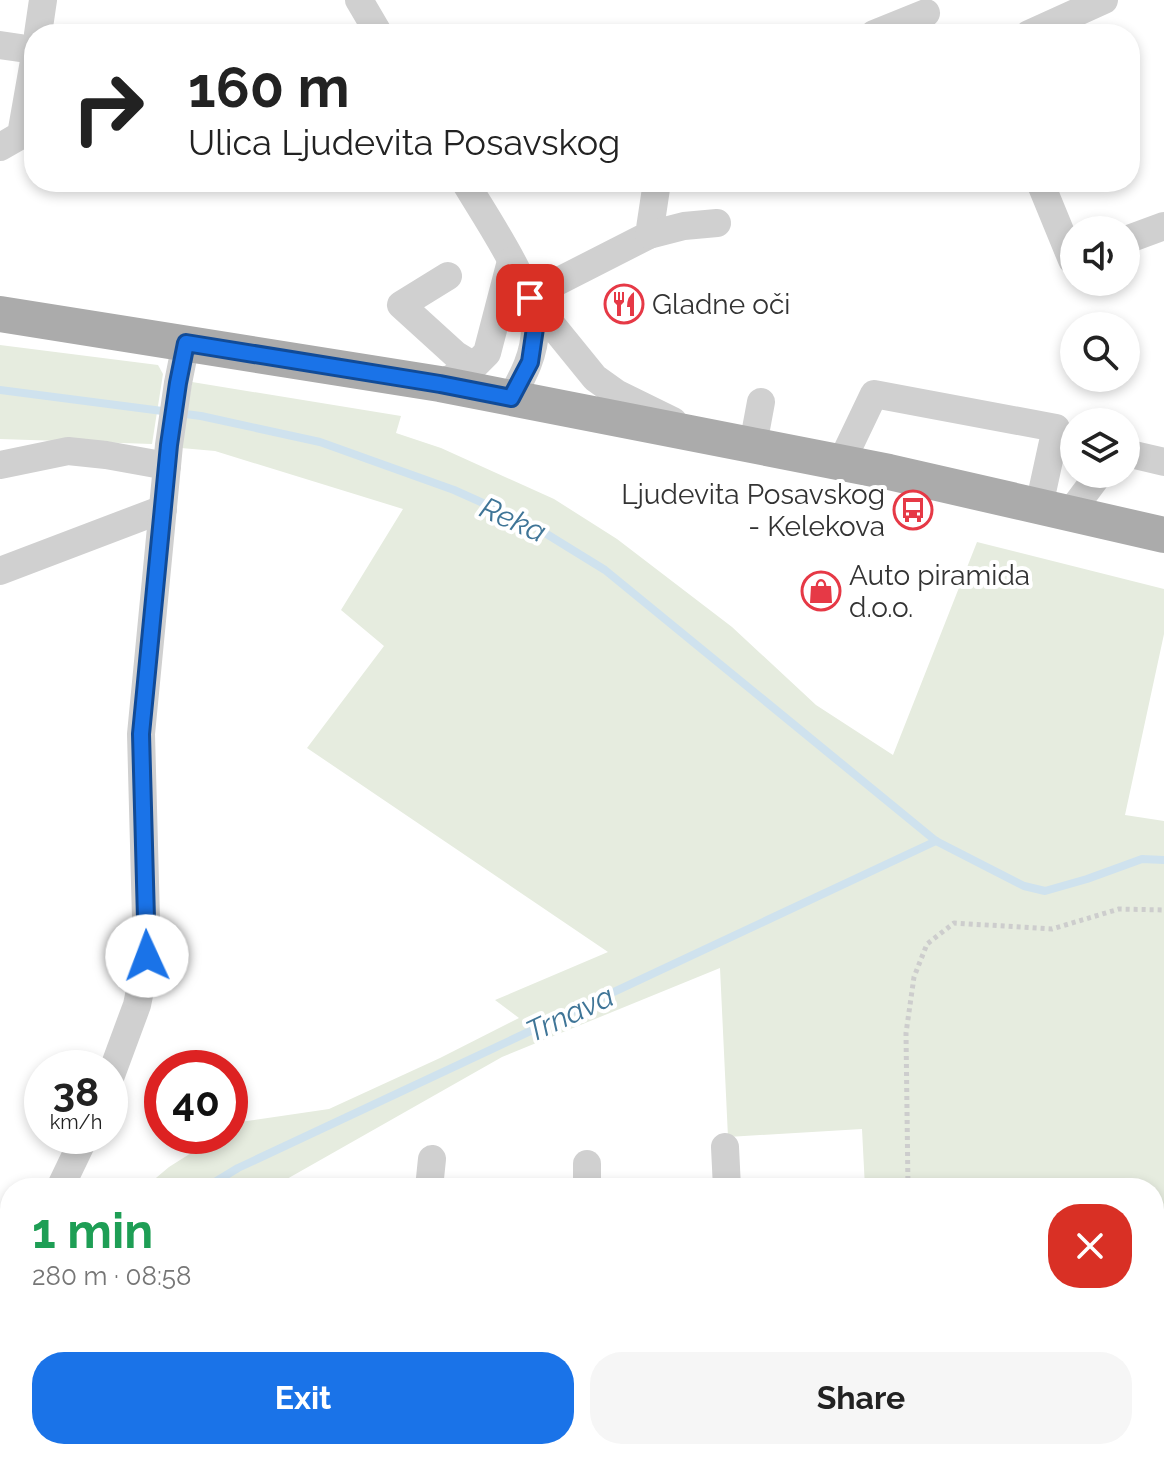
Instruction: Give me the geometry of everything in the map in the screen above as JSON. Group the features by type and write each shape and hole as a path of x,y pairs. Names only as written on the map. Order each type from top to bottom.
{"main road":[{"path":"0,314 440,384 841,463 1164,535"}],"street":[{"path":"39,24 43,0"},
{"path":"359,0 373,24"},
{"path":"1051,24 1104,0"},
{"path":"899,24 926,13"},
{"path":"0,45 24,49"},
{"path":"0,147 21,135 24,118"},
{"path":"471,192 530,298 595,378 616,393 703,436"},
{"path":"649,235 655,192"},
{"path":"1044,192 1060,231"},
{"path":"530,298 649,235 684,226 717,223"},
{"path":"1140,235 1164,226"},
{"path":"440,384 474,366 487,353 511,261"},
{"path":"448,276 401,305 456,355 474,366"},
{"path":"511,398 530,362 535,328 530,298"},
{"path":"120,1050 137,1005 147,956 141,734 168,456 186,343"},
{"path":"841,463 874,394 1056,428 1054,510"},
{"path":"753,445 761,402"},
{"path":"0,465 68,451 168,456"},
{"path":"1140,456 1164,462"},
{"path":"1054,510 1082,488"},
{"path":"0,571 163,509"},
{"path":"725,1147 727,1178"},
{"path":"65,1178 76,1154"},
{"path":"430,1178 432,1159"}],"path":[{"path":"908,1178 906,1033 914,977 927,944 954,923 1052,929 1119,909 1164,910"}],"shaded area":[{"path":"0,345 158,365 163,374 152,444 0,439"},
{"path":"192,382 401,416 396,433 441,448 554,499 617,539 732,627 816,705 893,755 977,542 1164,589 1164,634 1125,815 1164,821 1164,1178 864,1178 862,1129 728,1137 720,968 502,1057 289,1178 156,1178 190,1154 248,1154 248,1121 329,1109 440,1058 519,1018 495,1000 608,952 307,748 384,646 341,610 403,509 215,451 181,448"}],"waterway":[{"name":"Reka","path":"0,390 201,416 320,442 454,490 532,525 605,570 936,841 1024,886 1045,891 1142,859 1164,860"},
{"name":"Trnava","path":"222,1178 936,841"}],"place":[{"name":"Gladne oči","path":"624,304"},
{"name":"Ljudevita Posavskog - Kelekova","path":"913,510"},
{"name":"Auto piramida d.o.o.","path":"821,591"}],"route":[{"path":"147,956 141,734 169,445 186,343 511,398 530,362 535,328 530,298"}]}
